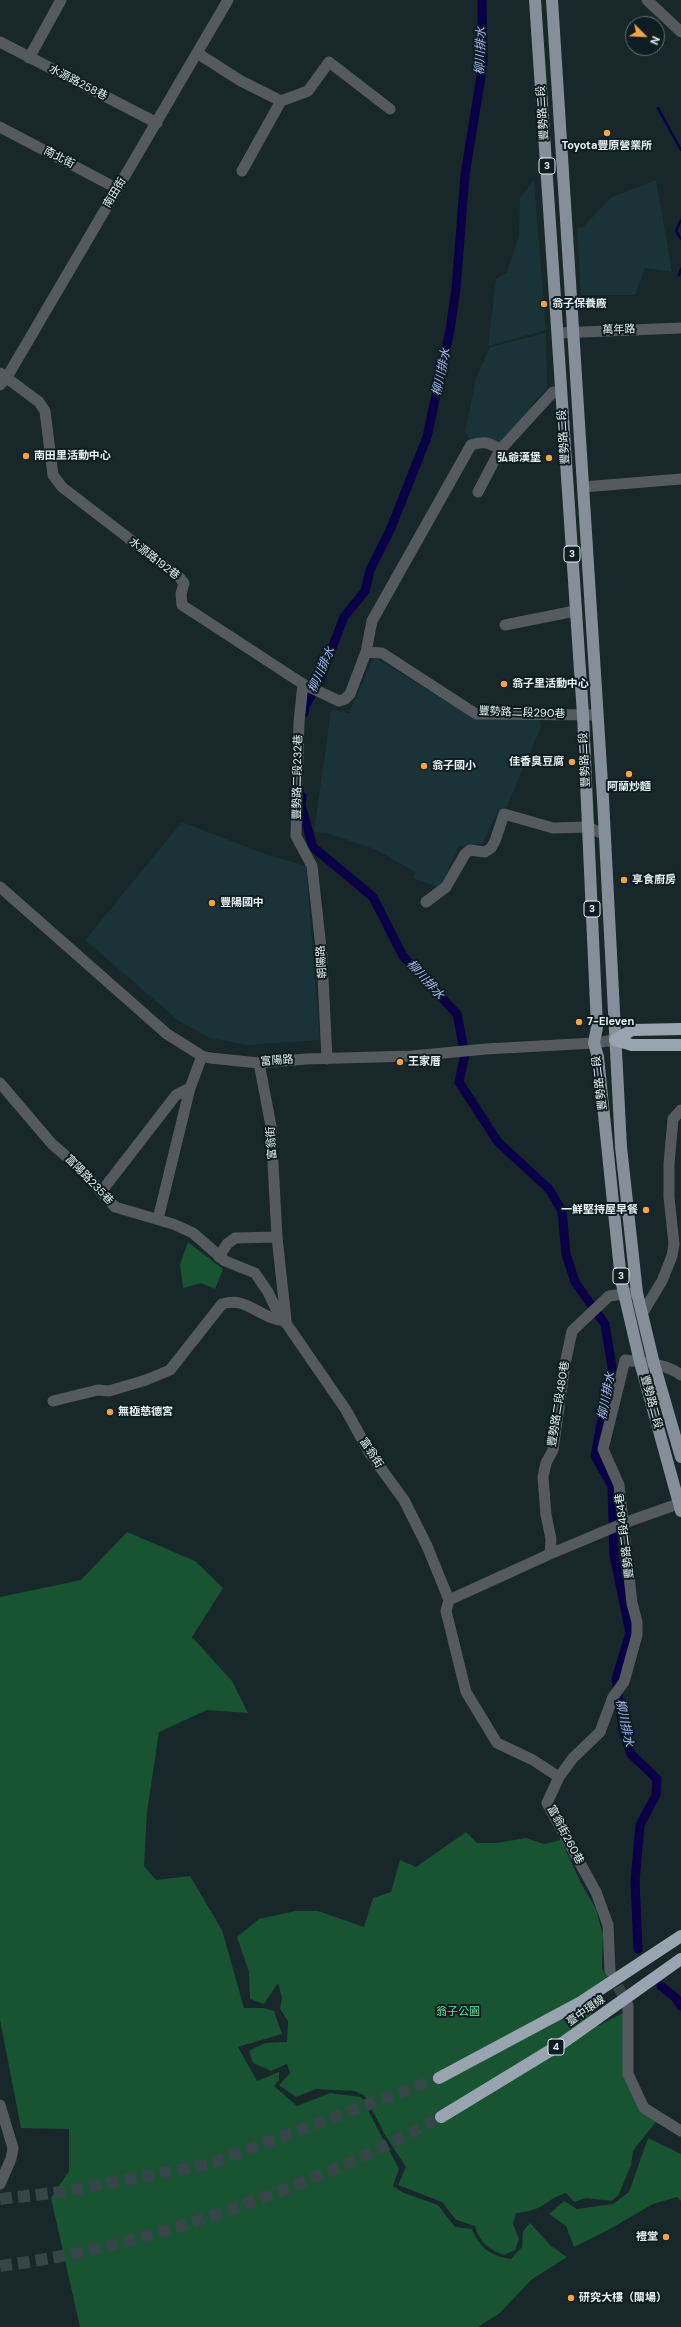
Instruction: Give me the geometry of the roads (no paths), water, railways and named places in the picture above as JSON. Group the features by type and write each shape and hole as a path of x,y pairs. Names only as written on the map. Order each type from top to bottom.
{"highway":[{"path":"615,1040 632,1030 681,1029"},
{"path":"615,1040 632,1045 681,1045"},
{"name":"臺中環線","path":"439,2078 581,2002 681,1936"},
{"name":"臺中環線","path":"441,2117 561,2044 681,1959"}],"main road":[{"name":"豐勢路二段","path":"535,0 583,715 597,1027 594,1043 598,1056 624,1294 640,1362 680,1506"},
{"name":"豐勢路二段","path":"552,0 598,715 621,1147 637,1293 654,1364 681,1457"}],"street":[{"path":"29,58 61,0"},
{"name":"南田街","path":"2,378 157,123 228,0"},
{"path":"647,0 681,32"},
{"name":"水源路258巷","path":"0,42 157,123"},
{"path":"197,53 241,81 281,101"},
{"path":"242,171 281,101 308,91 329,62 390,110"},
{"name":"南北街","path":"0,127 118,188"},
{"name":"萬年路","path":"558,333 574,331 681,328"},
{"name":"水源路192巷","path":"2,378 39,402 45,411 52,475 62,487 179,577 184,583 181,594 182,605 199,614 303,684 339,701 345,699 350,694 366,652 372,621 471,445 482,442 492,444 500,450"},
{"path":"478,492 500,450 553,392 561,393"},
{"path":"583,487 681,479"},
{"path":"505,626 575,611"},
{"name":"豐勢路二段290巷","path":"366,652 382,653 476,714 598,715"},
{"name":"豐勢路二段232巷","path":"303,684 299,722 296,836 312,866"},
{"path":"426,902 446,887 465,854 470,850 485,852 491,848 504,814 553,828 588,827 605,835"},
{"name":"朝陽路","path":"312,866 322,957 327,1059"},
{"name":"富陽路","path":"0,887 167,1034 202,1056 228,1061 259,1063 412,1056 486,1049 594,1043 615,1040"},
{"path":"158,1219 190,1088 202,1056"},
{"name":"富翁街","path":"259,1063 271,1126 277,1237 286,1321 346,1410 369,1452 404,1500 427,1546 449,1600"},
{"name":"富陽路235巷","path":"0,1083 52,1144 82,1170 115,1207 158,1219 193,1233 220,1257 255,1274 268,1292 275,1307 286,1321"},
{"path":"102,1192 176,1095 190,1088"},
{"path":"642,1314 662,1282 672,1256 674,1244 669,1197 670,1164 673,1119 681,1110"},
{"path":"220,1257 227,1244 235,1238 277,1237"},
{"name":"豐勢路二段480巷","path":"550,1554 551,1539 546,1515 543,1477 546,1463 553,1450 562,1378 572,1331 594,1308 609,1296 637,1293"},
{"path":"53,1401 98,1390 109,1391 146,1380 170,1370 222,1304 234,1301 251,1307 266,1317 286,1321"},
{"name":"豐勢路二段484巷","path":"559,1777 573,1758 600,1732 613,1697 624,1683 637,1635 637,1622 632,1603 620,1524 619,1485 603,1450 625,1360 640,1362"},
{"path":"640,1362 654,1364 674,1370 681,1376"},
{"path":"559,1777 533,1760 497,1743 473,1706 466,1692 446,1611 449,1600 620,1524 680,1506"},
{"name":"富翁街260巷","path":"559,1777 547,1803 596,1892 608,1925 610,1971"},
{"path":"628,2005 628,2074 644,2108 681,2131"},
{"path":"0,2105 13,2148 11,2158 0,2184"}],"waterway":[{"name":"柳川排水","path":"304,713 305,706 319,682 344,617 365,591 370,570 391,528 427,437 450,330 456,289 465,175 483,64 482,0"},
{"path":"658,108 681,150"},
{"path":"681,220 676,231 681,239"},
{"path":"679,275 681,269"},
{"name":"柳川排水","path":"302,796 301,805 313,847 373,897 403,956 457,1014 465,1055 459,1082 498,1142 549,1189 562,1211 566,1254 575,1282 605,1324 612,1367 595,1456 612,1486 614,1555 630,1633 616,1679 623,1730 631,1754 657,1779 656,1795 640,1825 635,1881 638,1949"},
{"path":"661,1986 676,1998 681,2006"}],"tunnel":[{"path":"610,1972 628,2005"},
{"path":"0,2199 61,2192 209,2164 439,2078"},
{"path":"0,2266 87,2251 131,2240 216,2215 340,2167 441,2117"}],"place":[{"name":"Toyota豐原營業所","path":"607,133"},
{"name":"翁子保養廠","path":"544,304"},
{"name":"南田里活動中心","path":"26,456"},
{"name":"弘爺漢堡","path":"549,458"},
{"name":"翁子里活動中心","path":"504,684"},
{"name":"佳香臭豆腐","path":"572,762"},
{"name":"翁子國小","path":"424,766"},
{"name":"阿蘭炒麵","path":"629,774"},
{"name":"享食廚房","path":"624,880"},
{"name":"豐陽國中","path":"212,903"},
{"name":"7-Eleven","path":"579,1022"},
{"name":"王家厝","path":"400,1062"},
{"name":"一鮮堅持屋早餐","path":"646,1210"},
{"name":"無極慈德宮","path":"110,1412"},
{"name":"禮堂","path":"666,2237"},
{"name":"研究大樓（闈場）","path":"571,2298"}],"park label":[{"name":"翁子公園","path":"458,2012"}]}
